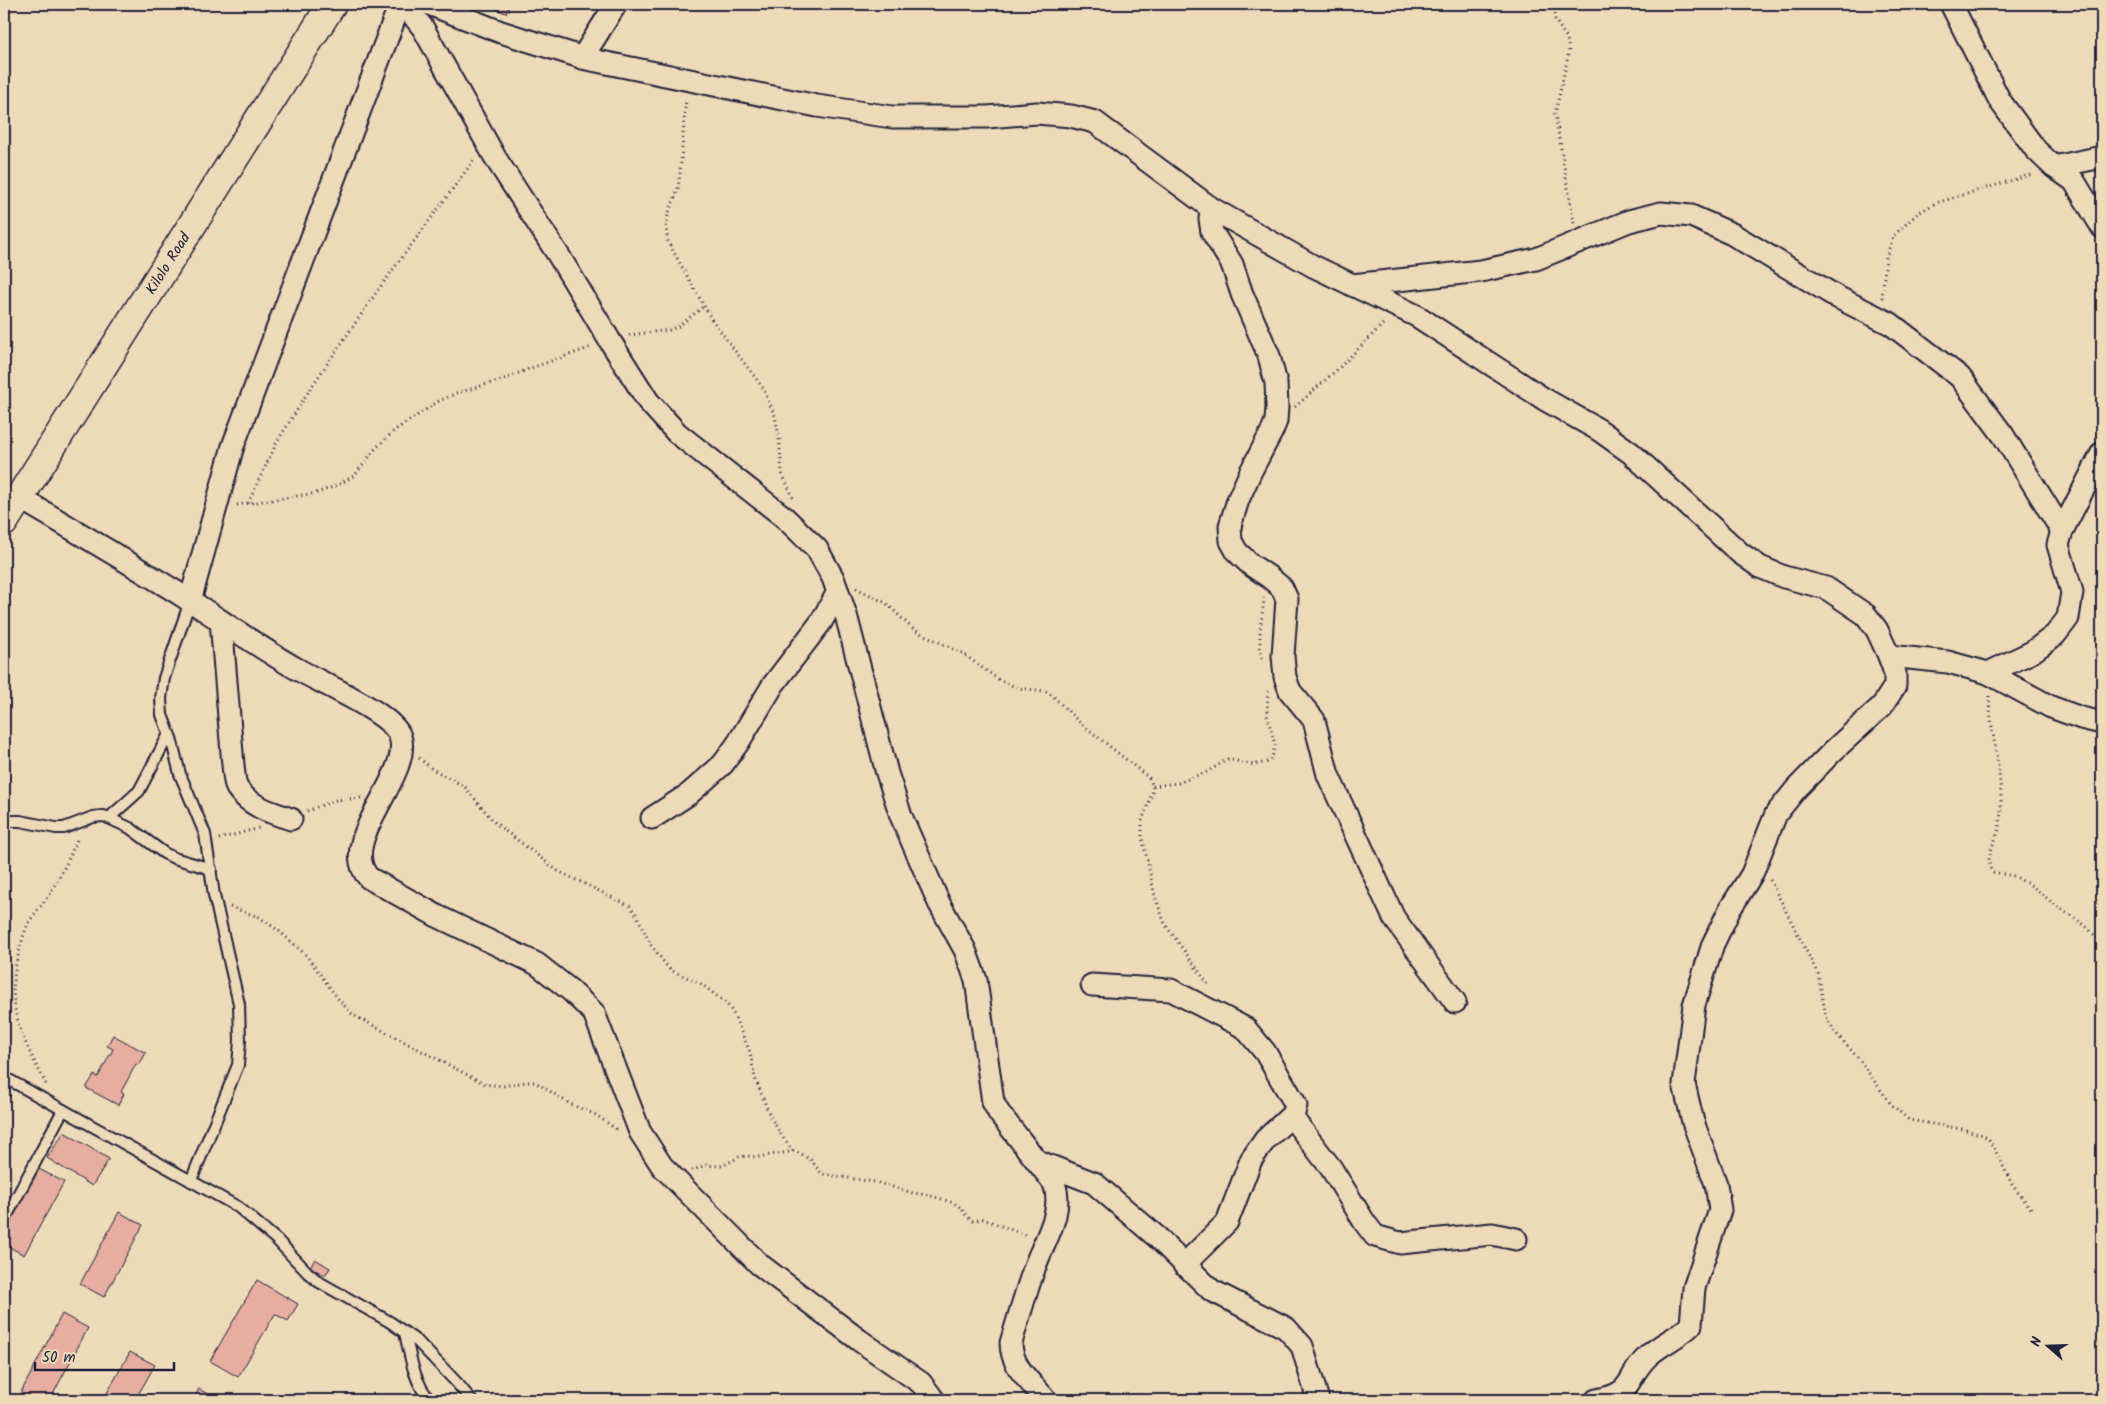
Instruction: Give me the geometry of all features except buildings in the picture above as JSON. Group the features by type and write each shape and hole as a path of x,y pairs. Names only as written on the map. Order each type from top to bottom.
{"main road":[{"name":"Kilolo Road","path":"4,522 332,4"}],"street":[{"path":"190,601 233,446 402,4 423,28 487,142 648,401 678,433 784,517 817,549 836,585 866,688 887,773 901,816 938,903 965,950 976,980 993,1102 998,1113 1054,1183 1058,1193 1054,1221 1033,1271 1011,1343 1011,1354 1016,1365 1046,1400"},
{"path":"429,4 501,32 582,58 818,106 892,117 987,116 1037,113 1071,116 1095,122 1212,208 1313,266 1417,316 1472,350 1544,399 1599,430 1631,453 1740,553 1760,567 1784,577 1826,588 1866,614 1877,630 1889,656 1895,673 1895,686 1882,706 1833,751 1796,789 1776,814 1752,874 1730,909 1714,944 1694,1005 1684,1084 1693,1122 1716,1184 1720,1210 1694,1288 1693,1319 1691,1325 1682,1334 1648,1357 1627,1387 1614,1397 1596,1400"},
{"path":"582,58 616,4"},
{"path":"1951,4 2000,101 2036,150 2054,167 2074,181 2102,227"},
{"path":"2054,167 2102,157"},
{"path":"1212,208 1210,219 1212,232 1232,264 1242,294 1269,356 1276,383 1276,421 1250,471 1238,500 1230,526 1231,541 1237,552 1251,565 1282,588 1287,599 1283,656 1285,677 1290,690 1314,720 1328,775 1348,822 1394,918 1455,1002"},
{"path":"1352,285 1481,271 1536,259 1629,220 1661,213 1691,216 1732,234 1790,270 1891,324 1960,377 2003,435 2062,531"},
{"path":"1988,673 2032,652 2055,635 2068,618 2072,592 2058,545 2062,531 2102,453"},
{"path":"20,498 190,601 298,670 386,720 398,734 401,744 401,758 370,820 360,852 359,861 362,870 368,878 437,916 537,964 570,990 594,1013 640,1132 662,1166 759,1264 859,1340 921,1383 934,1400"},
{"path":"652,818 689,794 723,764 773,685 821,622 836,585"},
{"path":"221,621 232,765 236,787 249,800 268,812 291,819"},
{"path":"1889,656 1948,662 1988,673 2051,707 2081,718 2102,723"},
{"path":"1092,985 1171,990 1245,1028 1265,1052 1292,1098 1296,1110 1255,1152 1245,1172 1227,1222 1184,1265"},
{"path":"1291,1116 1331,1168 1364,1223 1375,1236 1400,1243 1492,1234 1516,1239"},
{"path":"1035,1160 1094,1183 1148,1229 1184,1265 1221,1297 1286,1328 1302,1346 1323,1399"}],"lane":[{"path":"190,601 174,646 161,698 162,715 180,774 205,834 216,901 239,1004 240,1041 238,1065 191,1181"},
{"path":"109,818 140,791 169,734"},
{"path":"4,822 20,821 64,828 99,815 130,828 164,853 174,858 211,869"},
{"path":"4,1076 251,1216 277,1240 303,1269 319,1282 374,1312 406,1333 432,1356 470,1400"},
{"path":"4,1221 60,1108"},
{"path":"406,1333 416,1375 425,1395 430,1400"}],"path":[{"path":"1553,4 1555,20 1567,38 1569,52 1555,114 1577,241"},
{"path":"688,80 678,188 668,215 666,228 668,242 724,339 763,388 778,430 782,472 797,506"},
{"path":"248,503 278,440 312,386 378,290 487,142"},
{"path":"1880,318 1886,257 1894,235 1918,213 1936,203 2054,167"},
{"path":"214,509 317,494 355,475 376,448 394,430 439,401 627,335 670,330 679,326 704,306"},
{"path":"1276,421 1317,388 1400,308"},
{"path":"1251,565 1264,594 1259,625 1259,643 1263,664"},
{"path":"836,585 874,596 893,610 914,630 962,653 999,680 1018,688 1045,691 1052,695 1078,721 1111,749 1143,771 1154,786"},
{"path":"1988,673 1990,721 1998,764 2001,796 2000,826 1989,858 1990,868 1992,872 2014,876 2032,886 2086,926 2102,943"},
{"path":"1154,786 1178,783 1207,772 1228,758 1254,765 1267,762 1272,758 1275,745 1267,715 1268,687"},
{"path":"401,744 432,769 464,786 495,823 558,871 630,906 651,945 670,970 700,983 727,1004 733,1013 750,1052 755,1078 770,1116 781,1136 793,1151 810,1159 822,1174 875,1182 913,1193 929,1194 954,1203 972,1221 983,1219 1044,1243"},
{"path":"1154,786 1142,821 1142,837 1155,896 1165,924 1214,993"},
{"path":"60,1108 24,1042 13,1002 12,987 15,965 28,924 49,894 71,855 84,820"},
{"path":"1760,857 1774,892 1818,974 1826,1016 1835,1032 1858,1058 1890,1103 1901,1115 1909,1120 1973,1132 1989,1140 2013,1186 2033,1211"},
{"path":"216,901 259,917 278,930 306,955 339,1000 353,1015 485,1084 503,1086 536,1082 570,1104 596,1115 618,1130"},
{"path":"676,1180 705,1165 717,1167 739,1157 758,1158 793,1151"}]}
